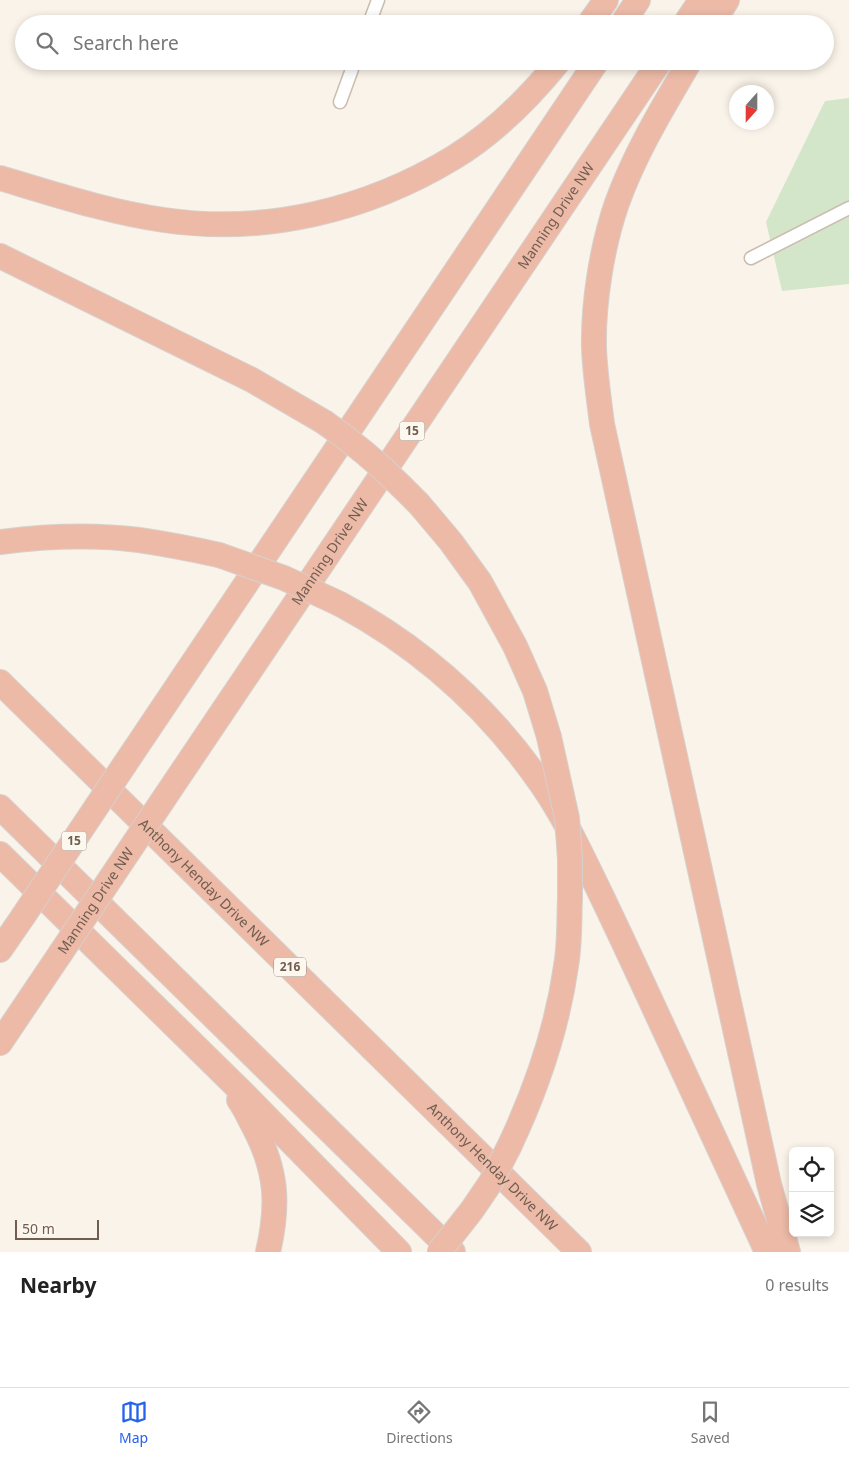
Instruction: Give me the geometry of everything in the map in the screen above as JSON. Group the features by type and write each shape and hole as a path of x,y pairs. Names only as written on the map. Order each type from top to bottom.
{"highway":[{"path":"595,15 606,0"},
{"path":"628,15 638,0"},
{"path":"691,15 701,0"},
{"path":"718,15 727,0"},
{"path":"0,178 138,216 166,220 203,224 238,224 296,218 366,200 399,187 454,158 507,117 527,98 550,70"},
{"name":"15","path":"0,950 591,70"},
{"name":"Manning Drive NW","path":"0,1043 654,70"},
{"path":"685,70 645,139 617,204 609,231 596,302 594,348 597,386 602,424 762,1155 788,1252"},
{"path":"0,256 252,380 324,422 380,465 419,504 451,542 480,582 515,646 535,691 549,737 567,818 570,859 567,966 544,1063 526,1111 491,1182 439,1252"},
{"path":"0,542 54,537 103,537 154,542 219,555 284,578 370,620 405,643 468,696 496,725 521,756 543,787 581,854 618,929 768,1252"},
{"name":"Anthony Henday Drive NW","path":"0,682 579,1252"},
{"path":"0,807 453,1252"},
{"path":"0,854 199,1050 399,1252"},
{"path":"199,1050 241,1102 268,1157 274,1179 275,1204 273,1230 268,1252"}],"street":[{"path":"372,15 378,0"},
{"path":"340,102 352,70"},
{"path":"751,258 849,208"}],"green space":[{"path":"849,98 849,284 782,291 766,222 825,101"}]}
